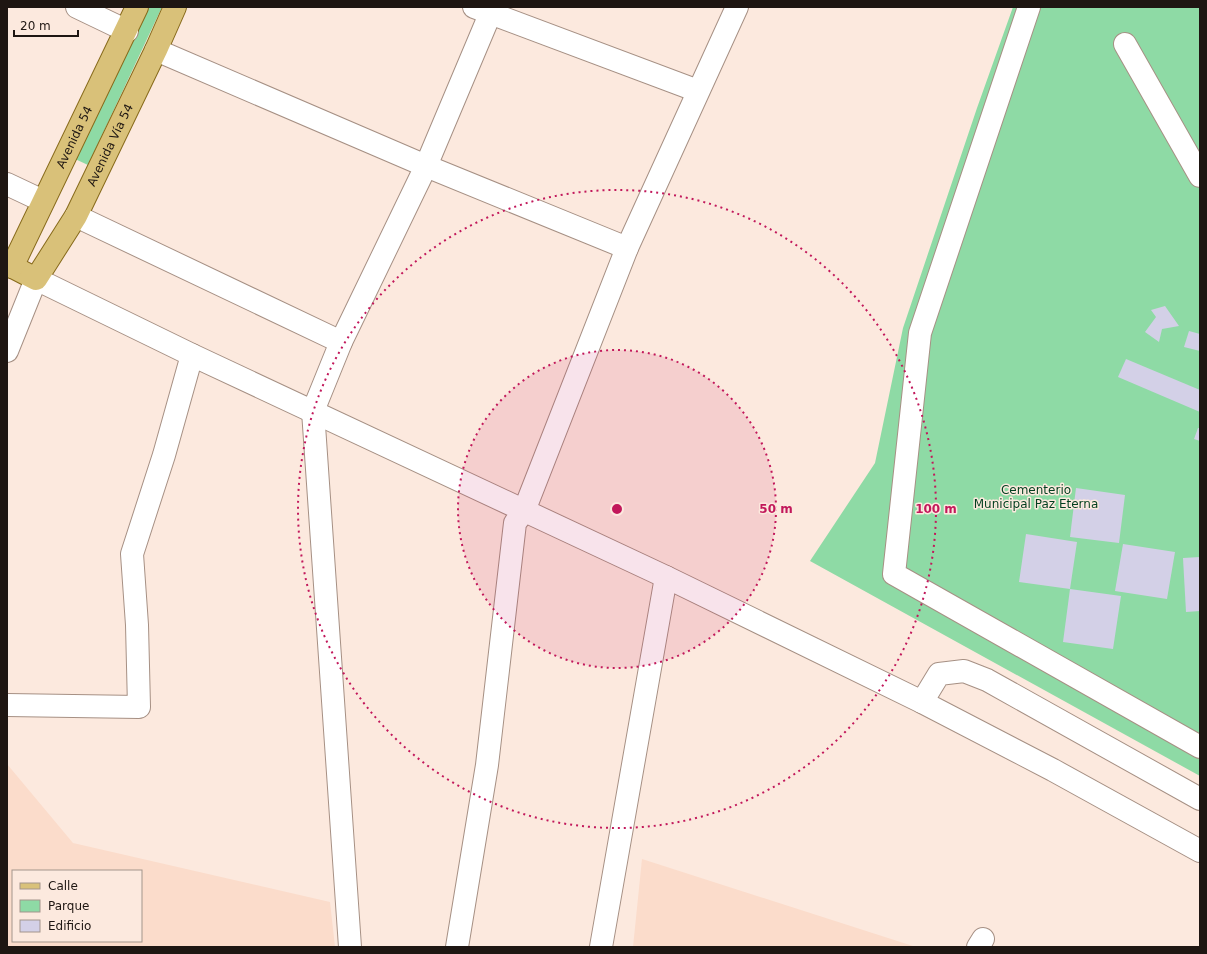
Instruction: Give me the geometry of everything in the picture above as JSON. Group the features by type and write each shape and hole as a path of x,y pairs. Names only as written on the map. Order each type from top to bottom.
{"main road":[{"name":"Avenida 54","path":"10,265 127,31 137,7"},
{"name":"Avenida Vía 54","path":"36,279 76,216 156,50 175,7"},
{"path":"10,265 36,279"}],"street":[{"path":"77,7 127,31"},
{"path":"457,947 487,765 515,523 524,511 627,248 737,7"},
{"path":"1029,7 920,333 894,574 1200,747"},
{"path":"350,947 313,410 341,342 426,166 486,9 698,91"},
{"path":"1125,44 1200,176"},
{"path":"156,50 426,166 627,248"},
{"path":"7,184 43,201"},
{"path":"76,216 341,342"},
{"path":"7,351 36,279 192,355 313,410 666,577 922,702 1053,770 1200,851"},
{"path":"7,705 140,708 137,625 132,554 164,455 192,355"},
{"path":"601,947 666,577"},
{"path":"922,702 940,674 964,671 987,680 1200,799"}],"shaded area":[{"path":"7,764 73,843 330,902 335,947 7,947"},
{"path":"642,859 916,947 633,947"}],"green space":[{"path":"147,7 162,7 88,165 75,159"},
{"name":"Cementerio Municipal Paz Eterna","path":"1013,7 1200,7 1200,776 810,561 875,463 903,328 977,108"}],"building":[{"path":"1165,306 1179,326 1162,329 1159,342 1145,332 1156,317 1151,310"},
{"path":"1189,331 1200,334 1200,351 1184,347"},
{"path":"1126,359 1200,390 1200,412 1118,377"},
{"path":"1198,428 1200,428 1200,441 1194,439"},
{"path":"1076,488 1125,495 1119,543 1070,537"},
{"path":"1026,534 1077,542 1070,589 1019,582"},
{"path":"1123,544 1175,552 1167,599 1115,591"},
{"path":"1200,557 1200,611 1186,612 1183,558"},
{"path":"1070,589 1121,596 1113,649 1063,642"}]}
